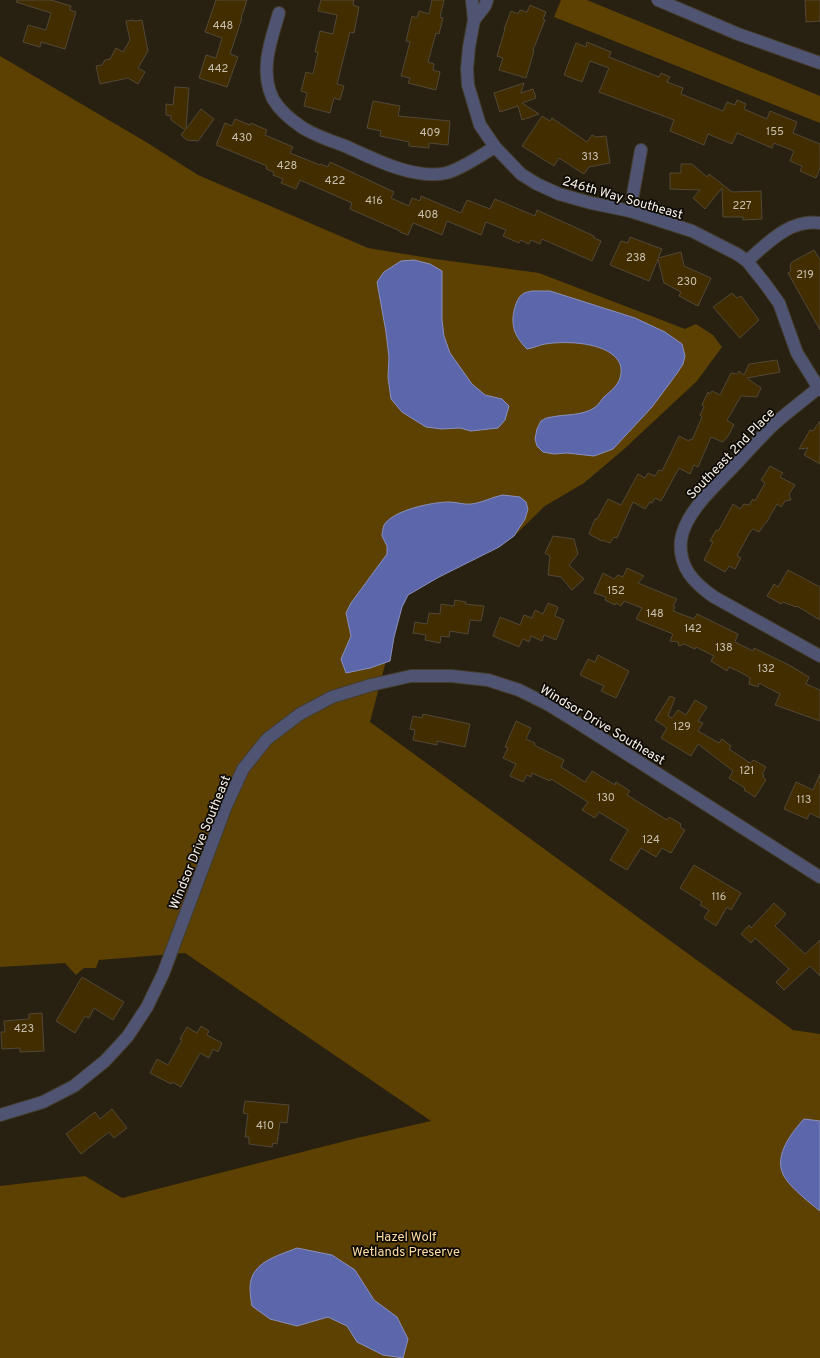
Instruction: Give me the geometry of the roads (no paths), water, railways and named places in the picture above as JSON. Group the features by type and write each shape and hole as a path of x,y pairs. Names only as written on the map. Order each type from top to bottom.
{"street":[{"path":"472,0 474,20"},
{"path":"474,20 485,6 487,0"},
{"path":"658,0 738,34 820,63"},
{"path":"279,13 268,53 266,68 268,84 273,98 284,114 304,128 392,166 427,174 446,172 464,165 495,147"},
{"name":"246th Way Southeast","path":"474,20 469,47 467,69 468,85 480,125 495,147 522,174 537,184 559,194 590,203 630,211 692,231 737,254 747,261 779,303 797,353 819,389"},
{"path":"630,211 641,150"},
{"path":"747,261 776,235 791,226 805,223 820,223"},
{"name":"Southeast 2nd Place","path":"819,389 771,427 704,499 685,526 681,551 686,569 693,580 703,589 714,597 820,656"},
{"name":"Windsor Drive Southeast","path":"0,1115 43,1102 74,1086 105,1062 128,1036 148,1006 163,974 226,806 243,769 267,739 300,714 332,697 371,685 411,676 451,676 488,680 519,690 549,705 575,721 820,877"}],"water":[{"path":"414,260 430,264 442,271 442,320 444,336 450,353 472,384 485,395 502,399 509,406 505,420 498,428 471,431 460,428 442,429 426,427 402,412 391,399 388,377 389,357 377,282 384,272 401,261"},
{"path":"532,291 550,291 635,318 665,332 682,344 685,356 683,364 678,372 652,407 613,449 594,456 567,453 554,454 543,452 537,446 535,439 537,429 541,421 549,417 589,411 595,407 617,384 620,377 621,367 613,355 599,347 590,345 553,343 543,344 527,349 514,330 513,319 515,305 519,298 524,293"},
{"path":"503,495 520,497 526,502 528,509 525,519 514,536 499,547 439,577 408,595 402,607 394,637 390,661 370,668 346,673 341,659 351,636 346,613 351,603 387,554 387,546 382,536 384,525 396,515 404,511 424,505 449,502 471,504"},
{"path":"804,1119 820,1121 820,1211 799,1194 789,1183 783,1174 781,1167 781,1159 786,1144 794,1130"},
{"path":"297,1248 332,1255 355,1270 374,1300 397,1317 408,1339 403,1358 383,1355 357,1342 347,1326 328,1317 297,1326 270,1319 252,1306 250,1287 251,1278 255,1271 266,1261"}],"park label":[{"name":"Hazel Wolf Wetlands Preserve","path":"406,1244"}]}
